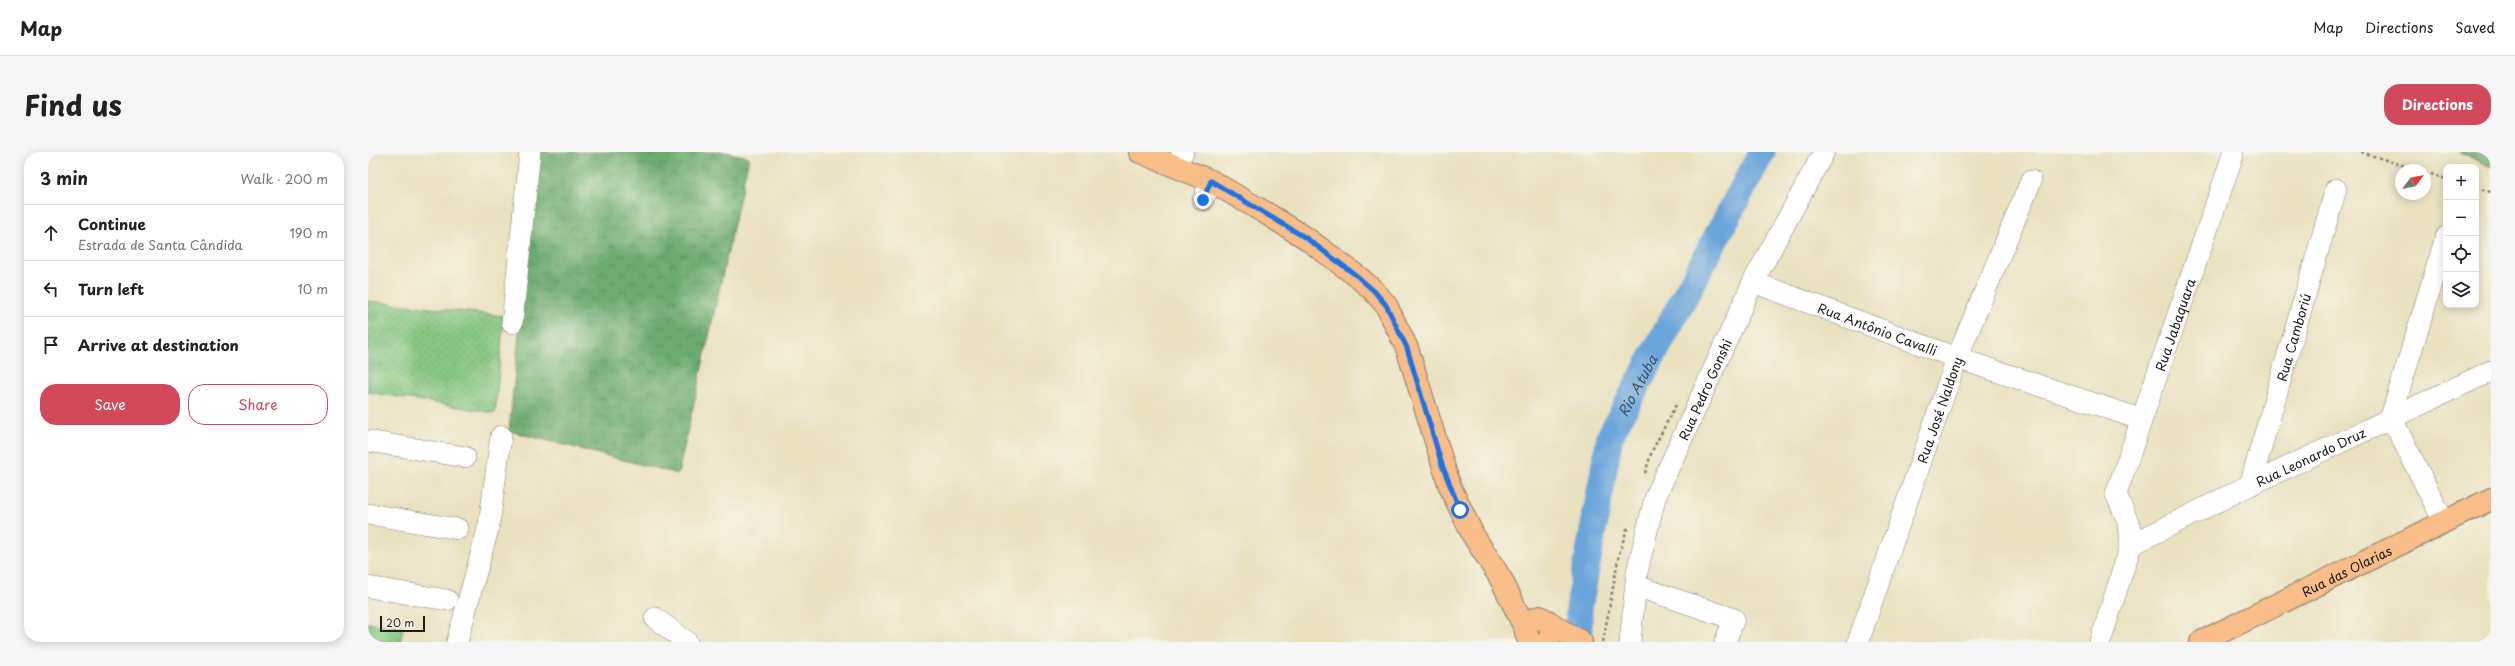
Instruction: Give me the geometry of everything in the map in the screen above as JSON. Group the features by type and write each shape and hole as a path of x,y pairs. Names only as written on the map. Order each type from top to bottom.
{"main road":[{"path":"1140,152 1180,159 1207,191 1306,238 1357,276 1374,291 1386,305 1407,348 1450,487 1473,535 1537,634 1578,640"},
{"name":"Rua das Olarias","path":"2201,642 2491,499"}],"street":[{"path":"512,323 530,152"},
{"name":"Rua Pedro Gonshi","path":"1630,642 1637,572 1655,498 1752,282 1824,152"},
{"name":"Rua Jabaquara","path":"2131,545 2129,524 2116,494 2140,419 2232,155"},
{"name":"Rua José Naldony","path":"1858,642 1957,358 2031,181"},
{"name":"Rua Camboriú","path":"2250,485 2336,189"},
{"path":"2443,247 2391,417 2444,522"},
{"name":"Rua Antônio Cavalli","path":"1752,282 1957,358 2140,419"},
{"name":"Rua Leonardo Druz","path":"2131,545 2250,485 2491,370"},
{"path":"457,642 489,525 501,436"},
{"path":"368,441 465,457"},
{"path":"368,514 458,529"},
{"path":"2100,642 2131,545"},
{"path":"1636,586 1734,619 1725,642"},
{"path":"368,587 447,600"},
{"path":"655,618 687,642"}],"path":[{"path":"2361,152 2398,164"},
{"path":"2431,174 2443,178"},
{"path":"2479,189 2491,192"}],"green space":[{"path":"534,152 724,152 749,157 678,474 509,431 529,238"},
{"path":"2459,152 2491,152 2491,167"},
{"path":"368,301 504,316 495,413 368,392"},
{"path":"368,623 403,628 400,642 368,642"}],"waterway":[{"name":"Rio Atuba","path":"1579,642 1579,608 1610,436 1762,152"},
{"path":"2481,152 2491,155"}],"route":[{"path":"1203,200 1211,181 1235,194 1306,238 1357,276 1374,291 1386,305 1407,348 1442,465 1460,510"}]}
